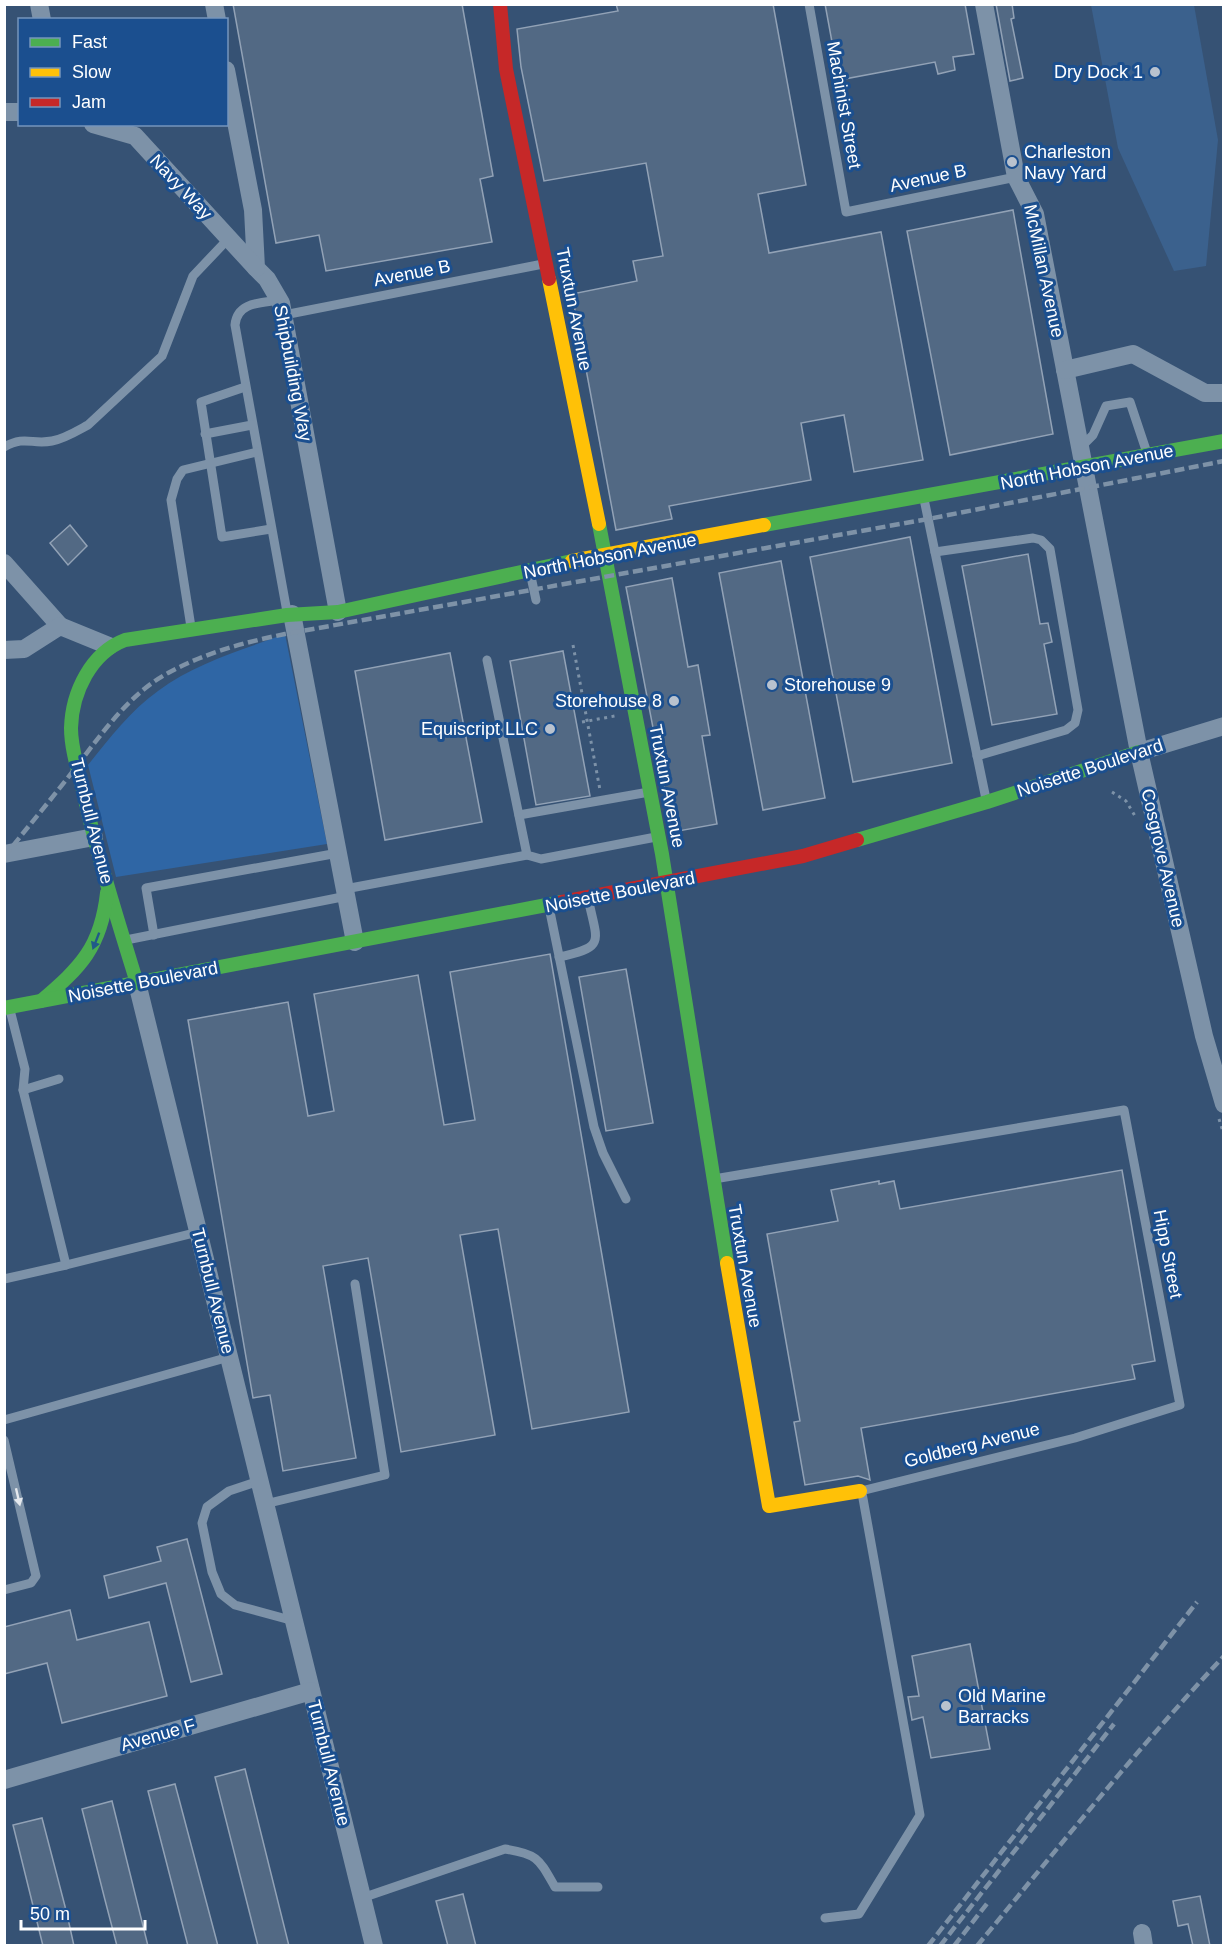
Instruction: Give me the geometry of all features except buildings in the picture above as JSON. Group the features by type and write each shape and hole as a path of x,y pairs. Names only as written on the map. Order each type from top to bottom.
{"street":[{"name":"Truxtun Avenue","path":"500,4 506,69 605,554 667,884 712,1179 769,1506"},
{"name":"McMillan Avenue","path":"984,4 1016,177 1035,214 1079,449 1086,468"},
{"path":"228,80 253,210 256,268"},
{"name":"Navy Way","path":"100,126 135,136 256,268"},
{"name":"Shipbuilding Way","path":"256,268 267,279 282,307 338,612"},
{"path":"1065,370 1133,354 1205,393 1224,393"},
{"name":"North Hobson Avenue","path":"109,646 125,640 290,614 338,612 605,554 1224,441"},
{"name":"Cosgrove Avenue","path":"1086,468 1139,752 1204,1036 1224,1104"},
{"path":"4,562 60,626 109,646"},
{"path":"290,614 355,942"},
{"path":"4,650 24,649 60,626"},
{"name":"Turnbull Avenue","path":"109,646 95,661 85,678 76,703 71,725 74,751 94,837 137,983 374,1946"},
{"name":"Noisette Boulevard","path":"7,1008 667,884 803,856 987,802 1224,726"},
{"path":"4,854 94,837"},
{"path":"40,1002 88,958 97,940 106,906 107,884"},
{"name":"Goldberg Avenue","path":"769,1506 861,1491"},
{"name":"Avenue F","path":"4,1780 311,1691"}],"lane":[{"name":"Machinist Street","path":"809,4 846,212"},
{"name":"Avenue B","path":"846,212 1016,177"},
{"path":"4,447 18,440 51,441 88,425 162,356 193,276 229,238"},
{"name":"Avenue B","path":"245,387 235,333 236,315 249,306 282,307 547,263"},
{"path":"271,529 222,537 201,402 245,387 271,529 290,614"},
{"path":"1079,449 1093,435 1106,406 1130,402 1148,455"},
{"path":"206,434 252,424"},
{"path":"191,630 171,500 177,479 183,470 257,452"},
{"path":"923,497 987,802"},
{"path":"935,552 1033,537 1041,540 1050,549 1078,710 1075,723 1066,730 977,756"},
{"path":"530,572 536,600"},
{"path":"487,660 527,855"},
{"path":"519,815 650,792"},
{"path":"124,940 527,855 541,859 658,836"},
{"path":"154,934 146,888 338,853"},
{"path":"559,957 587,951 593,946 596,938 588,898"},
{"path":"549,906 594,1127 603,1153 626,1199"},
{"path":"7,1008 25,1069 23,1090 66,1265"},
{"path":"23,1090 59,1079"},
{"name":"Hipp Street","path":"712,1179 1124,1110 1180,1405"},
{"path":"4,1279 198,1232"},
{"path":"265,1504 385,1475 355,1284"},
{"path":"4,1420 229,1357"},
{"name":"Goldberg Avenue","path":"861,1491 1075,1438 1180,1405"},
{"path":"4,1440 36,1576 31,1583 4,1590"},
{"path":"259,1481 229,1491 207,1507 202,1523 212,1572 221,1594 235,1605 294,1621"},
{"path":"825,1918 859,1914 920,1815 861,1491"},
{"path":"362,1898 505,1849 528,1852 539,1858 555,1887 597,1887"}],"path":[{"path":"573,645 601,794"},
{"path":"582,722 635,712"}],"shaded area":[{"name":"Dry Dock 1","path":"1091,5 1194,5 1218,140 1206,266 1174,271 1118,148"},
{"path":"285,634 327,844 116,877 88,765 129,716 172,681 219,658"}],"railway":[{"path":"4,857 126,705 153,682 168,673 225,649 285,634 928,519 1224,461"},
{"path":"928,1946 1197,1602"},
{"path":"977,1946 1129,1763 1224,1656"},
{"path":"940,1946 1114,1724"},
{"path":"954,1946 989,1901"}],"traffic: fast":[{"path":"764,525 1224,441"},
{"path":"599,524 662,854 727,1263"},
{"path":"137,983 100,860 72,742 72,714 75,701 86,675 102,654 125,640 287,615 338,612 572,561"},
{"path":"857,840 987,802 1139,752"},
{"path":"41,1001 78,966 87,954 100,928 107,893"},
{"path":"4,1008 562,902"}],"traffic: slow":[{"path":"549,279 599,524"},
{"path":"572,561 764,525"},
{"path":"727,1263 769,1506 860,1491"}],"traffic: jam":[{"path":"500,4 506,69 549,279"},
{"path":"562,902 803,856 857,840"}],"place":[{"name":"Dry Dock 1","path":"1155,72"},
{"name":"Charleston Navy Yard","path":"1012,162"},
{"name":"Storehouse 9","path":"772,685"},
{"name":"Storehouse 8","path":"674,701"},
{"name":"Equiscript LLC","path":"550,729"},
{"name":"Old Marine Barracks","path":"946,1706"}]}
